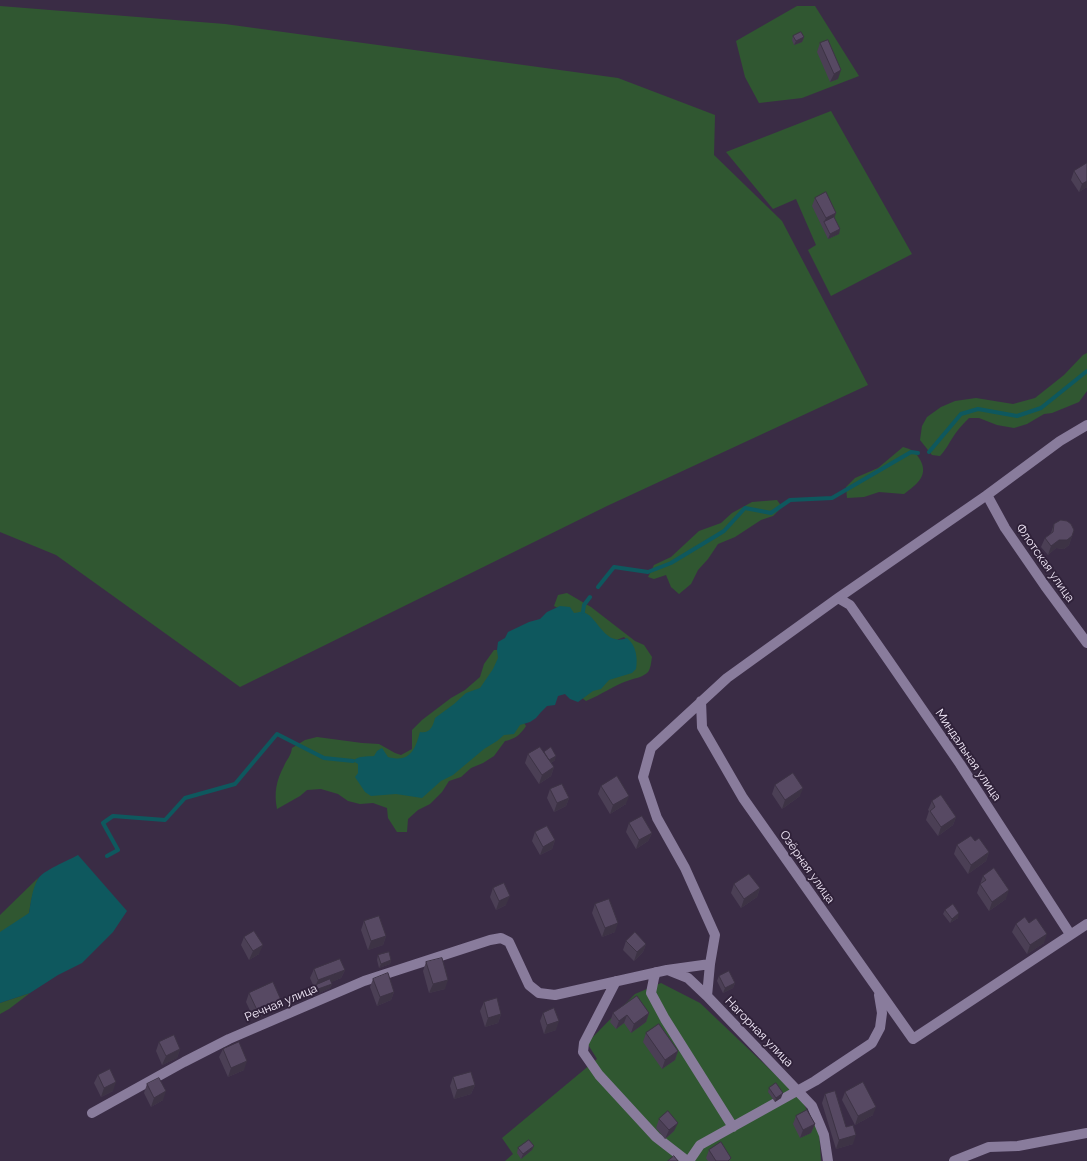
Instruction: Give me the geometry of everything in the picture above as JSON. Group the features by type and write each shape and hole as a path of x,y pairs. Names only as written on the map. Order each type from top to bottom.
{"street":[{"path":"701,701 727,678 838,598 1060,442 1087,426"},
{"name":"Флотская улица","path":"986,495 1044,586 1087,643"},
{"name":"Миндальная улица","path":"838,598 850,605 895,669 960,764 1070,934"},
{"name":"Нагорная улица","path":"701,701 652,748 643,777 656,818 685,868 715,935 707,996 812,1106 824,1135 828,1161"},
{"name":"Озёрная улица","path":"701,701 702,728 743,798 912,1039 1070,934"},
{"path":"1070,934 1087,924"},
{"name":"Речная улица","path":"92,1112 229,1039 364,981 490,940 501,938 510,942 528,985 539,994 555,995 616,981"},
{"path":"710,964 667,970 616,981 584,1043 583,1052 599,1075 656,1137 688,1161 700,1146 816,1082 872,1043 880,1028 882,1013 879,992"},
{"path":"667,970 688,978 707,996"},
{"path":"656,972 651,993 665,1019 733,1127"},
{"path":"954,1161 989,1147 1018,1146 1087,1133"}],"shaded area":[{"path":"0,6 225,24 618,78 715,115 714,155 782,221 868,385 607,506 240,687 56,555 0,532"},
{"path":"797,6 815,6 859,76 802,98 759,103 745,77 736,41"},
{"path":"831,111 912,254 831,296 808,250 816,245 796,199 773,209 726,152"},
{"path":"1087,353 1087,391 1079,402 1052,413 1044,414 1027,424 1014,428 997,425 979,418 969,418 940,456 932,455 920,440 922,426 927,417 941,407 955,401 976,398 1013,404 1035,398 1064,375"},
{"path":"903,447 914,452 922,464 923,474 913,487 904,494 879,492 864,497 847,498 846,487 855,478 878,468"},
{"path":"777,500 782,507 773,516 761,520 735,537 718,544 698,570 691,584 679,594 671,587 666,575 654,579 648,577 654,565 671,557 699,531 721,523 732,513 752,502"},
{"path":"567,593 591,607 635,641 644,645 652,657 648,672 586,701 581,697 631,644 624,637 614,641 554,606 558,595"},
{"path":"560,606 570,607 574,613 582,612 588,615 607,635 613,638 619,640 627,638 636,652 636,669 632,673 609,680 601,689 593,691 578,702 570,699 565,694 558,696 555,705 547,706 536,718 520,725 514,734 504,735 453,775 441,781 422,798 396,794 371,796 365,792 355,777 358,773 358,764 353,761 361,757 374,756 382,748 388,757 402,758 410,754 420,732 429,731 435,718 466,693 480,688 498,658 498,642 505,638 508,632 540,619 547,612"},
{"path":"494,650 499,650 500,661 486,686 464,699 446,720 437,720 434,734 423,738 411,758 391,770 374,759 364,766 361,778 370,787 378,790 382,779 385,778 417,781 440,772 443,776 451,775 475,751 501,735 513,731 523,721 526,726 522,732 514,738 505,741 494,756 471,768 461,777 449,781 442,792 430,804 418,810 408,819 407,832 397,832 388,818 387,808 373,803 360,804 348,801 338,794 321,789 307,790 277,809 277,782 292,748 305,740 317,737 379,744 401,755 412,749 412,730 422,720 465,690 480,677 484,664"},
{"path":"78,855 127,911 113,932 82,963 58,975 30,993 0,1003 0,932 29,913 34,887 40,876"},
{"path":"38,878 29,913 0,943 0,915"},
{"path":"661,983 700,1003 801,1099 819,1132 821,1161 505,1161 513,1154 502,1138 597,1059 587,1043 635,994"},
{"path":"30,993 9,1009 0,1014 0,1003"}],"building":[{"path":"801,32 804,37 796,41 793,36"},
{"path":"828,40 841,70 834,74 820,43"},
{"path":"1087,163 1087,181 1082,184 1074,171"},
{"path":"826,192 836,213 826,218 815,198"},
{"path":"834,217 840,229 830,234 824,222"},
{"path":"1061,520 1071,524 1074,530 1072,536 1067,540 1059,540 1051,546 1045,538 1053,532 1054,524"},
{"path":"540,747 554,767 542,775 528,754"},
{"path":"551,747 556,756 549,760 544,752"},
{"path":"793,773 803,788 785,800 775,785"},
{"path":"617,776 629,796 613,805 601,786"},
{"path":"562,784 569,798 557,803 550,789"},
{"path":"941,795 956,817 941,827 930,811 935,807 932,801"},
{"path":"642,816 652,833 639,840 629,823"},
{"path":"547,826 555,840 543,847 535,832"},
{"path":"971,836 975,841 979,838 989,852 971,865 957,845"},
{"path":"994,868 1009,890 992,902 980,884 986,880 983,876"},
{"path":"749,874 760,888 744,899 734,884"},
{"path":"504,883 510,896 499,901 493,888"},
{"path":"609,899 618,923 605,928 595,904"},
{"path":"953,904 959,913 952,919 945,910"},
{"path":"379,916 386,936 371,941 364,921"},
{"path":"1025,917 1029,923 1036,918 1047,934 1030,945 1016,924"},
{"path":"254,931 263,945 253,951 244,937"},
{"path":"635,932 646,944 637,952 626,941"},
{"path":"389,952 391,960 381,964 378,955"},
{"path":"442,958 448,980 433,984 426,962"},
{"path":"340,959 345,970 318,980 314,969"},
{"path":"729,971 735,983 725,988 719,976"},
{"path":"388,973 394,992 380,997 373,979"},
{"path":"330,979 332,984 318,989 316,985"},
{"path":"273,982 281,1000 257,1010 249,993"},
{"path":"637,996 649,1013 634,1024 627,1015 619,1021 613,1013"},
{"path":"497,998 501,1014 488,1018 484,1002"},
{"path":"554,1008 559,1021 547,1025 543,1013"},
{"path":"659,1024 678,1051 665,1060 646,1033"},
{"path":"174,1035 180,1049 166,1056 159,1042"},
{"path":"239,1042 247,1061 231,1068 223,1049"},
{"path":"110,1069 116,1082 104,1088 98,1075"},
{"path":"471,1072 475,1085 457,1090 453,1077"},
{"path":"159,1078 166,1091 154,1098 147,1084"},
{"path":"863,1082 876,1107 858,1116 845,1092"},
{"path":"776,1083 783,1093 776,1098 769,1088"},
{"path":"835,1091 846,1127 853,1125 856,1135 839,1140 825,1094"},
{"path":"807,1110 815,1124 803,1130 796,1116"},
{"path":"668,1111 678,1123 669,1130 659,1119"},
{"path":"529,1140 534,1146 523,1154 518,1148"},
{"path":"721,1142 731,1158 728,1161 716,1161 709,1150"},
{"path":"674,1156 678,1161 668,1161"}],"waterway":[{"path":"929,452 961,414 978,409 1017,416 1041,408 1087,371"},
{"path":"598,587 614,567 648,572 671,563 724,531 745,508 771,513 790,500 832,498 911,452 918,453"},
{"path":"583,612 584,605 590,597"},
{"path":"107,856 118,850 103,823 113,816 165,820 185,798 235,784 277,734 324,758 353,761"}]}
